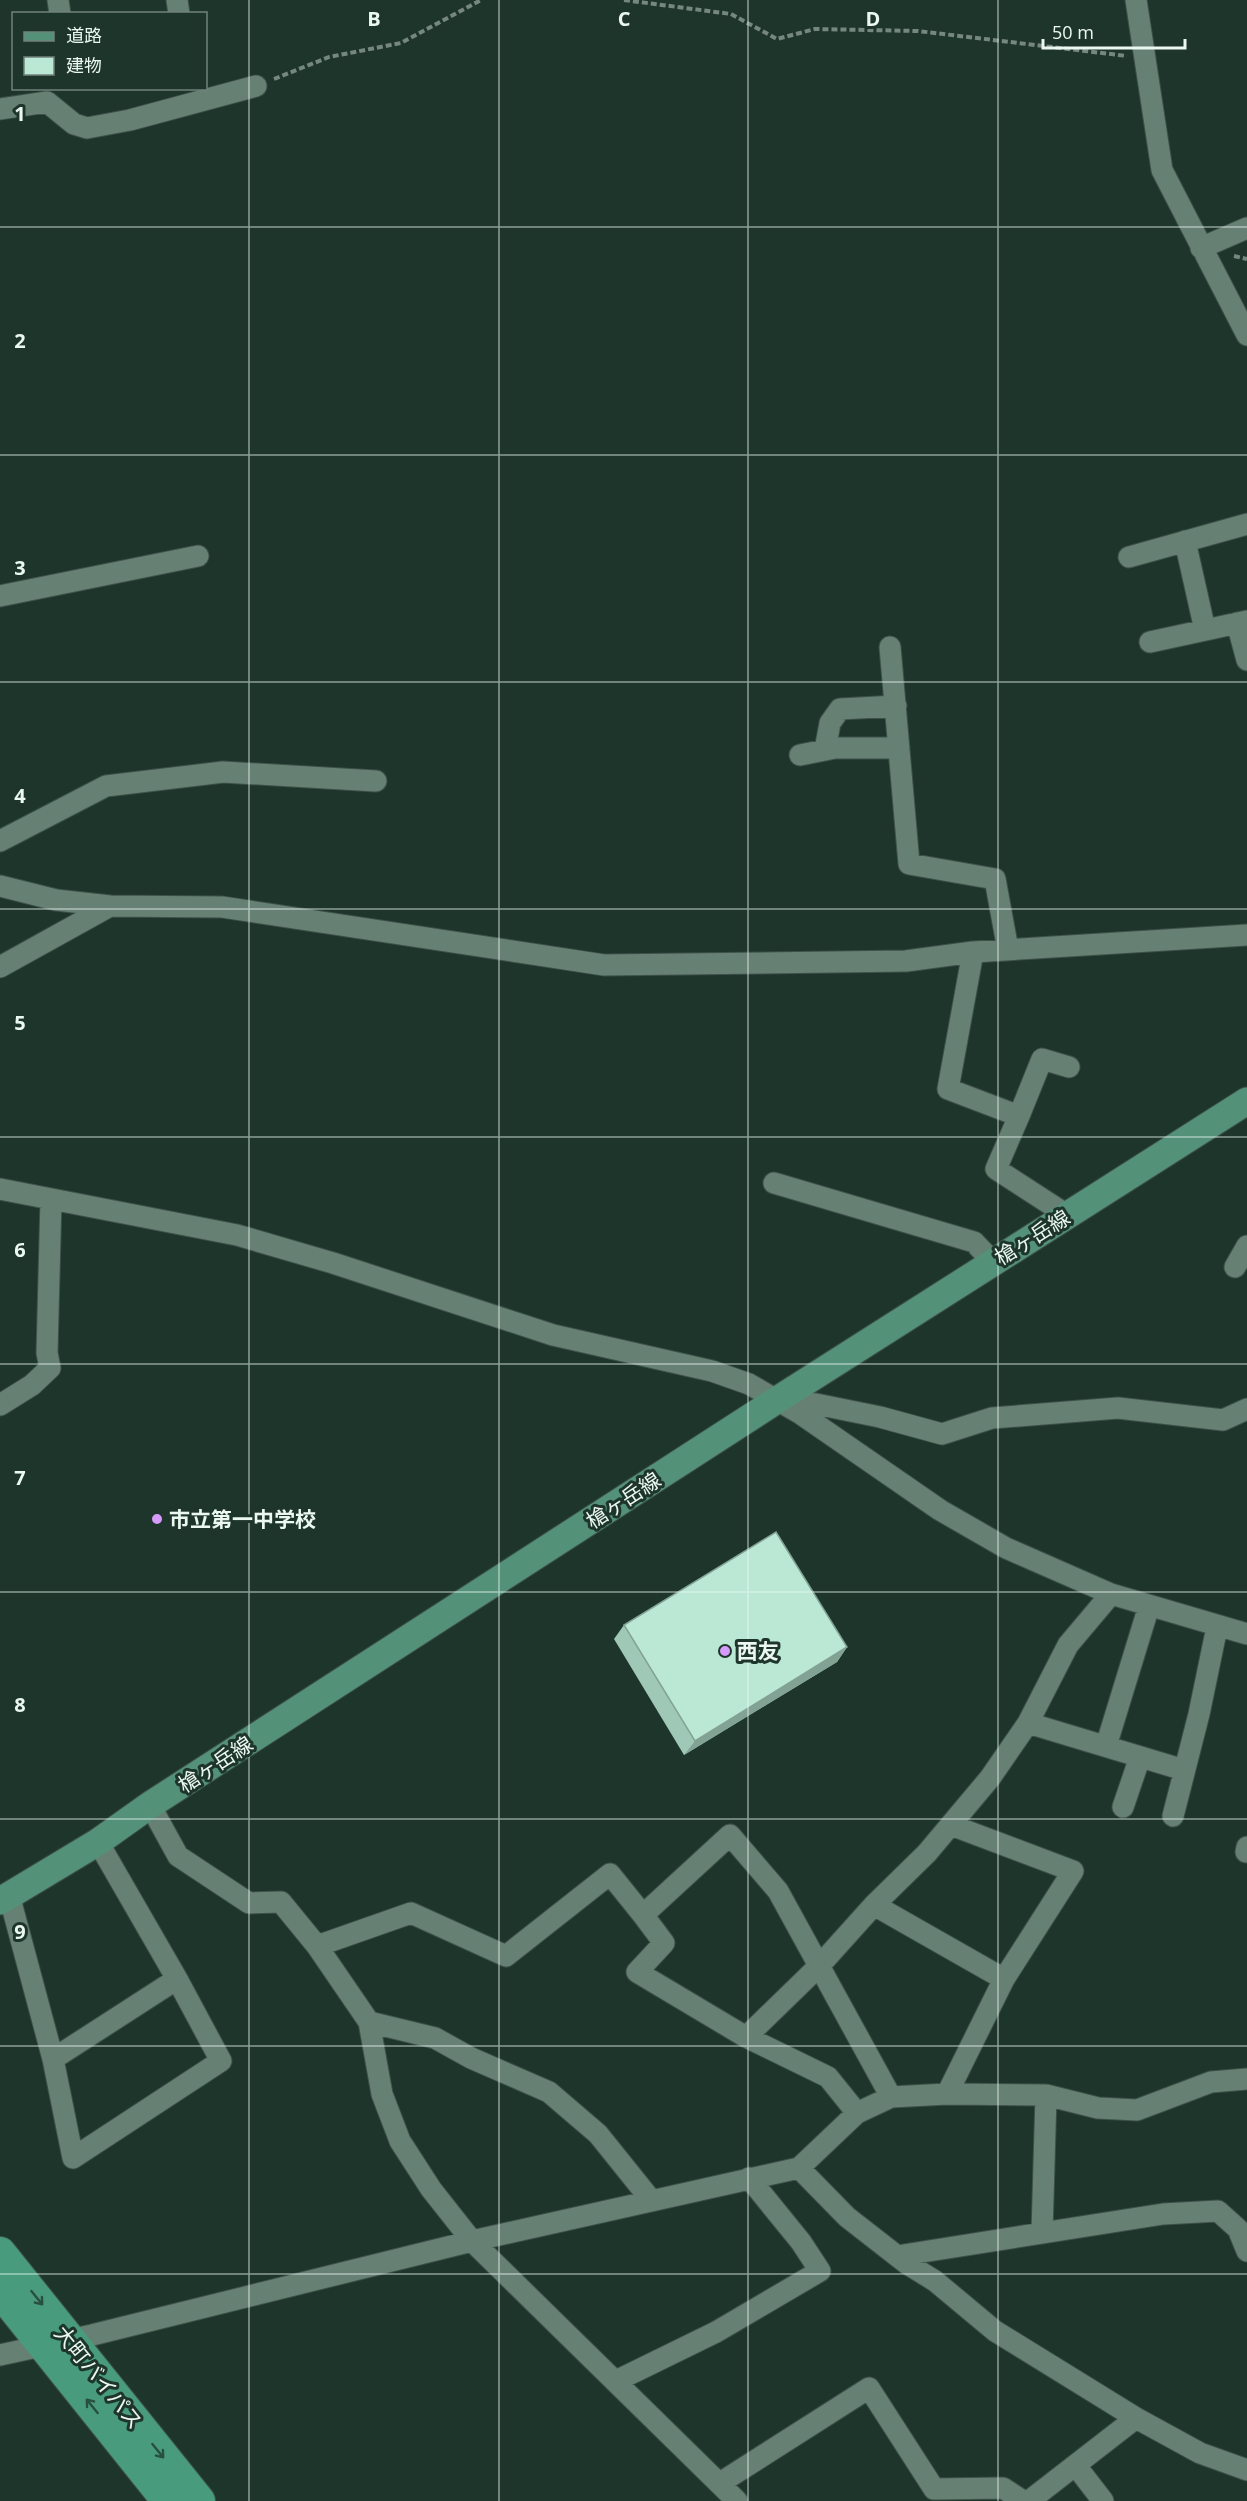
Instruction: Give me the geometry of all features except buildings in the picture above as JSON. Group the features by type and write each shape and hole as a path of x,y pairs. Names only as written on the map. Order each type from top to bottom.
{"highway":[{"name":"大町バイパス","path":"0,2253 56,2342 168,2501"},
{"name":"大町バイパス","path":"0,2290 56,2342 199,2501"}],"main road":[{"name":"槍ヶ岳線","path":"4,1898 98,1842 150,1805 993,1262 1243,1110"}],"street":[{"path":"1136,0 1162,170 1247,335"},
{"path":"0,109 46,102 74,123 87,128 130,120 191,96 256,86"},
{"path":"1201,248 1247,228"},
{"path":"1129,557 1247,524"},
{"path":"1185,541 1205,630"},
{"path":"0,596 198,556"},
{"path":"1150,642 1242,622 1247,660"},
{"path":"890,646 909,864 995,879 1008,950"},
{"path":"825,750 830,723 840,709 896,706"},
{"path":"800,755 835,748 899,748"},
{"path":"0,841 106,786 222,772 376,781"},
{"path":"0,886 56,900 110,906 222,907 604,965 906,961 973,952 1247,935"},
{"path":"0,967 110,906"},
{"path":"973,952 948,1089 1019,1116"},
{"path":"1067,1215 996,1169 1042,1059 1069,1067"},
{"path":"774,1183 974,1242 993,1262"},
{"path":"0,1189 237,1236 333,1263 553,1335 712,1371 749,1384 801,1414 940,1510 1006,1548 1111,1594 1217,1627 1246,1630"},
{"path":"0,1405 32,1385 50,1368 47,1353 51,1199"},
{"path":"1235,1267 1247,1246"},
{"path":"777,1400 837,1408 942,1434 992,1418 1118,1408 1222,1420 1247,1409"},
{"path":"746,2037 820,1965 874,1905 927,1853 990,1778 1028,1723 1068,1645 1111,1594"},
{"path":"1106,1746 1149,1606"},
{"path":"1173,1816 1217,1627"},
{"path":"1028,1723 1184,1770"},
{"path":"1124,1807 1140,1757"},
{"path":"150,1805 178,1856 249,1902 281,1902 317,1946 369,2022 382,2094 400,2141 430,2189 472,2241 737,2501"},
{"path":"947,2094 1004,1979 1073,1871 951,1825"},
{"path":"643,1915 730,1835 778,1891 891,2097"},
{"path":"4,1898 53,2059 73,2158 221,2061 98,1842"},
{"path":"317,1946 411,1913 506,1956 610,1874 664,1943 637,1972 746,2037 828,2077 856,2113"},
{"path":"874,1905 1004,1979"},
{"path":"53,2059 177,1979"},
{"path":"369,2022 435,2038 471,2058 549,2092 598,2134 651,2200"},
{"path":"0,2355 472,2241 799,2168 856,2113 891,2097 947,2094 1046,2095 1098,2108 1137,2110 1212,2082 1247,2079"},
{"path":"1042,2233 1046,2095"},
{"path":"799,2168 847,2217 897,2256 935,2281 995,2331 1136,2418 1200,2453 1247,2470"},
{"path":"616,2381 716,2332 820,2271 801,2242 749,2178"},
{"path":"897,2256 1163,2214 1218,2211 1238,2229 1247,2251"},
{"path":"720,2483 869,2388 934,2489 1003,2488 1022,2499"},
{"path":"988,2501 1022,2499 1076,2466 1136,2418"},
{"path":"1076,2466 1103,2501"}],"path":[{"path":"256,86 329,57 401,43 481,0"},
{"path":"624,0 730,15 777,39 815,29 918,32 1144,58"}],"place":[{"name":"市立第一中学校","path":"157,1519"},
{"name":"西友","path":"725,1651"}]}
